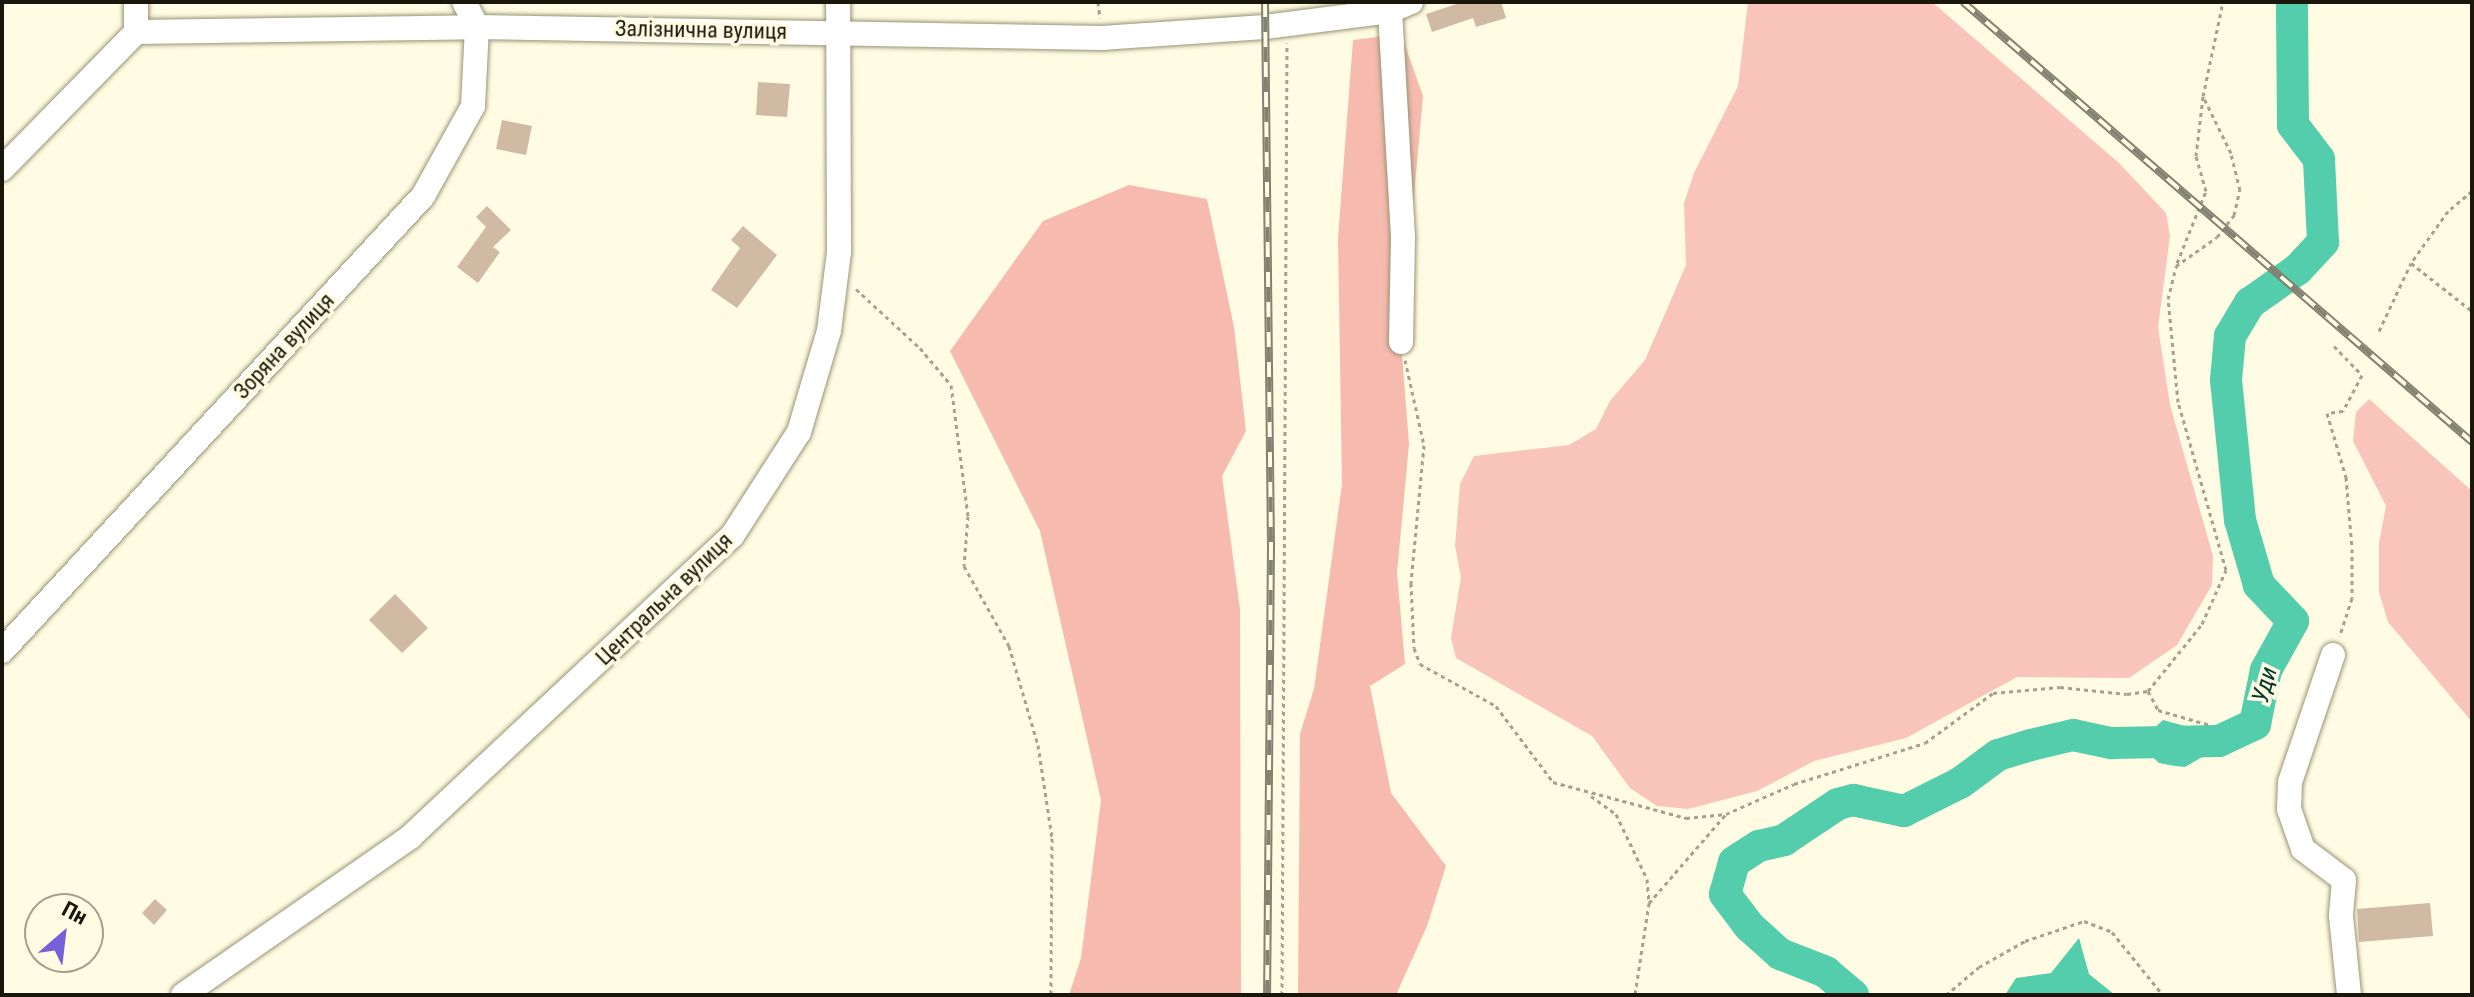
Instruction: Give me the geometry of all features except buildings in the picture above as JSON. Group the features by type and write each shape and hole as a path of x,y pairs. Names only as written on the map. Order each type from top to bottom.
{"street":[{"path":"2,169 136,32 136,2"},
{"path":"464,2 477,27"},
{"name":"Центральна вулиця","path":"183,995 410,837 732,536 799,432 829,331 839,252 838,2"},
{"path":"1401,7 1401,342"},
{"name":"Залізнична вулиця","path":"136,32 477,27 838,30 1102,38 1276,25 1401,7"},
{"name":"Зоряна вулиця","path":"2,651 423,196 473,106 477,27"},
{"path":"2333,655 2296,759 2289,809 2303,849 2344,880 2341,916 2349,995"}],"path":[{"path":"1401,342 1424,445 1411,583 1414,648 1420,664 1496,706 1553,782 1588,794 1686,818 1726,814 1794,784 1925,743 1993,693 2060,687 2127,694 2148,691 2202,624 2226,570 2171,368 2168,299 2176,266 2206,191 2196,156 2203,96 2223,2"},
{"path":"1276,25 1282,995"},
{"path":"2176,266 2217,237 2234,215 2240,190 2231,153 2203,96"},
{"path":"2379,331 2411,263 2448,211 2472,191"},
{"path":"839,252 841,265 864,300 920,348 951,385 968,516 964,566 1009,646 1038,745 1052,838 1051,995"},
{"path":"2411,263 2472,311"},
{"path":"2333,655 2352,598 2352,549 2346,477 2327,413 2343,411 2362,375 2334,346"},
{"path":"2148,691 2158,710 2210,725"},
{"path":"1588,794 1616,814 1638,854 1649,903 1635,995"},
{"path":"1649,903 1726,814"},
{"path":"1946,995 1979,967 2025,941 2084,921 2112,932 2163,995"}],"shaded area":[{"path":"1748,2 1932,2 2119,163 2166,213 2170,236 2158,327 2170,405 2213,556 2212,585 2177,645 2129,678 2017,677 1906,738 1814,761 1757,791 1688,809 1657,806 1630,788 1592,736 1456,658 1451,638 1461,577 1455,546 1460,484 1474,456 1569,445 1596,429 1610,401 1645,360 1686,265 1684,203 1694,173 1738,86"},
{"path":"1401,34 1423,96 1401,342 1409,444 1397,573 1405,664 1370,686 1391,793 1446,866 1427,926 1396,995 1298,995 1300,734 1314,689 1342,484 1338,238 1353,40"},
{"path":"1129,185 1207,199 1234,327 1246,431 1222,476 1240,609 1241,995 1069,995 1081,958 1101,800 1040,531 950,351 1043,221"},
{"path":"2369,399 2472,491 2472,722 2388,622 2379,592 2379,543 2386,506 2353,441 2356,412"}],"water":[{"path":"2163,720 2238,736 2185,767 2159,763 2138,743"},
{"path":"2079,938 2089,974 2115,995 2005,995 2016,978 2051,973"}],"waterway":[{"name":"Уди","path":"1853,995 1826,972 1780,954 1749,926 1725,894 1734,862 1759,846 1784,840 1838,804 1853,800 1904,811 1960,783 1998,755 2031,745 2073,735 2112,743 2219,741 2255,724 2266,670 2293,621 2259,585 2240,520 2226,380 2230,336 2250,303 2298,269 2323,242 2319,159 2293,125 2292,2"}],"railway":[{"path":"1265,2 1271,545 1267,995"},
{"path":"1963,2 2472,442"}]}
